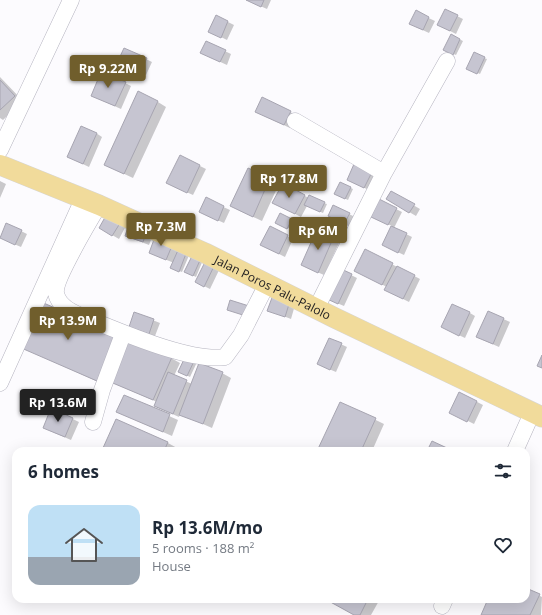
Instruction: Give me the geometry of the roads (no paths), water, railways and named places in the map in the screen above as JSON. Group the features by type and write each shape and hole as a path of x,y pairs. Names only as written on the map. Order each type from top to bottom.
{"main road":[{"name":"Jalan Poros Palu-Palolo","path":"0,165 91,202 205,253 316,309 537,415"}],"street":[{"path":"0,150 71,0"},
{"path":"316,309 384,173 447,61"},
{"path":"296,121 384,173"},
{"path":"91,202 56,291 62,304 67,309 124,334 206,358 225,357 241,335 267,284"},
{"path":"0,383 91,202"},
{"path":"93,422 102,390 124,334"},
{"path":"517,447 537,415"}]}
